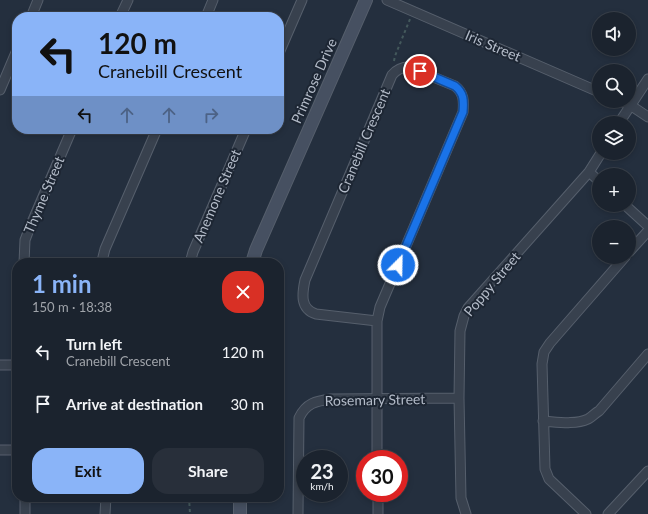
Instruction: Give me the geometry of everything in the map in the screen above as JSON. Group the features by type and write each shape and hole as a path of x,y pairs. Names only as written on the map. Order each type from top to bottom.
{"street":[{"path":"33,12 38,0"},
{"path":"122,12 128,0"},
{"path":"208,12 213,0"},
{"path":"284,41 302,0"},
{"name":"Primrose Drive","path":"254,258 366,0"},
{"name":"Iris Street","path":"387,0 592,89"},
{"path":"0,90 12,62"},
{"path":"377,450 377,321 380,307 463,112 464,102 462,94 455,86 409,67 396,70"},
{"name":"Cranebill Crescent","path":"377,321 310,312 304,304 304,288 305,280 385,90 396,70"},
{"path":"636,96 648,79"},
{"path":"634,108 648,118"},
{"name":"Thyme Street","path":"24,258 25,240 70,134"},
{"path":"103,258 105,249 155,134"},
{"name":"Anemone Street","path":"191,258 244,134"},
{"name":"Poppy Street","path":"466,514 461,498 459,398 460,331 464,316 468,308 589,172 597,160"},
{"path":"589,172 592,175"},
{"path":"633,212 648,226"},
{"path":"636,244 648,231"},
{"path":"586,514 549,479 544,469 542,364 544,352 550,343 619,264"},
{"path":"543,421 580,422 589,418 599,411 648,354"},
{"path":"0,365 12,365"},
{"name":"Rosemary Street","path":"298,514 299,418 302,412 310,404 317,401 331,399 459,398"},
{"path":"0,450 12,450"},
{"path":"608,514 648,470"},
{"path":"24,502 25,514"},
{"path":"106,502 106,514"},
{"path":"240,502 240,514"},
{"path":"378,502 378,514"}],"path":[{"path":"396,70 394,60 413,12"},
{"path":"189,502 190,514"}],"route":[{"path":"398,265 463,112 464,102 459,89 420,71"}]}
